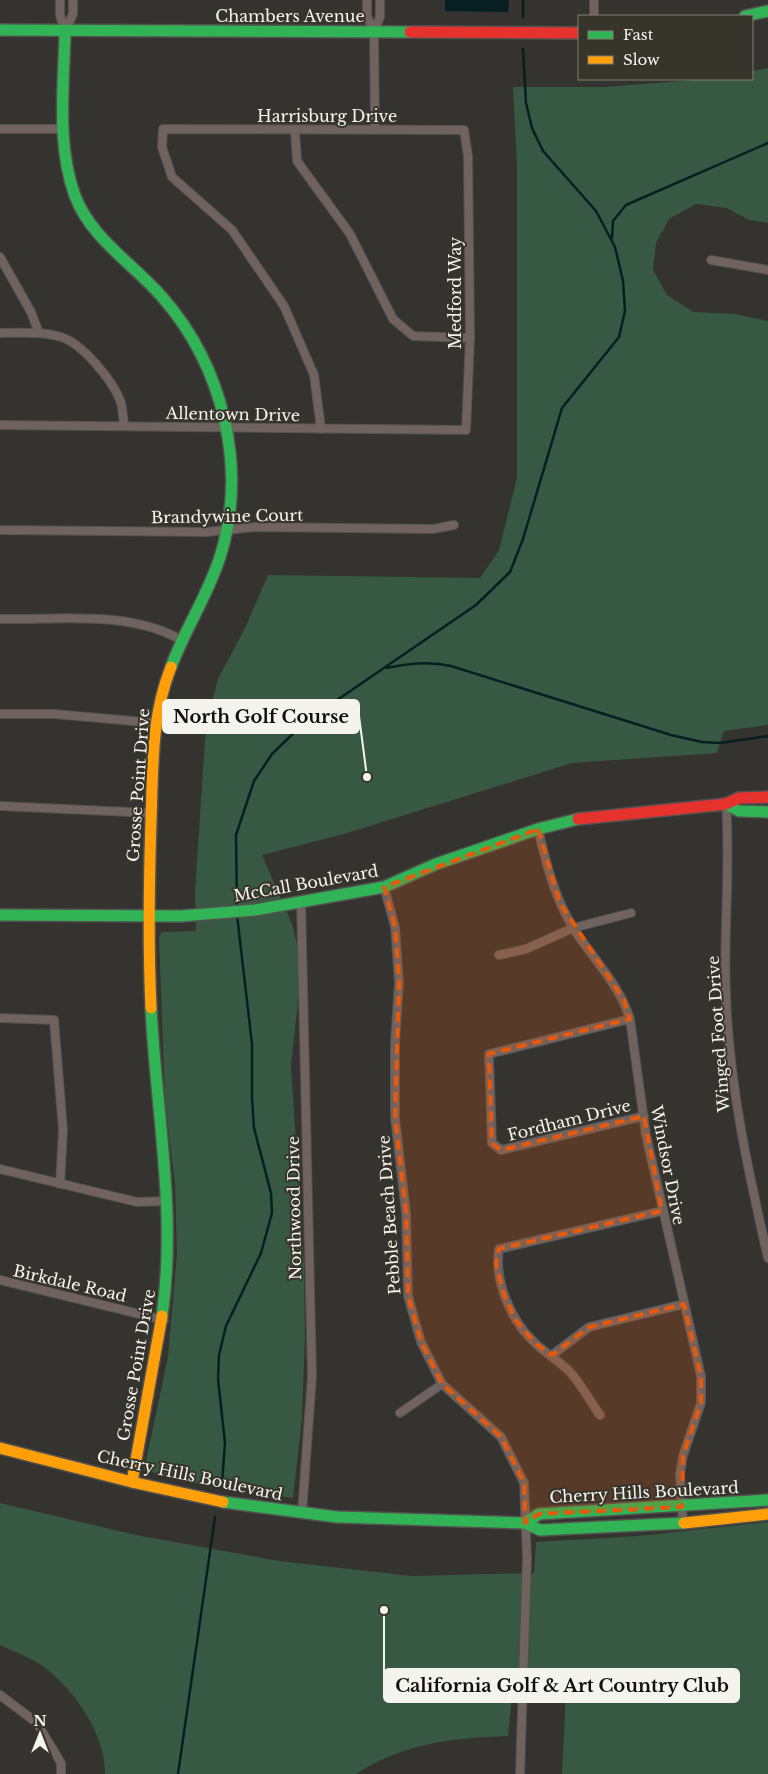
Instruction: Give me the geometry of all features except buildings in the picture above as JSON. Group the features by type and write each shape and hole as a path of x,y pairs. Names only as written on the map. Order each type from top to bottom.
{"street":[{"path":"60,0 60,14 65,31"},
{"path":"65,31 73,14 73,0"},
{"path":"368,0 367,16 374,32"},
{"path":"375,130 374,32 380,17 380,0"},
{"path":"594,0 594,15"},
{"path":"751,15 768,12"},
{"name":"Chambers Avenue","path":"0,30 578,33"},
{"name":"Grosse Point Drive","path":"65,31 64,129 66,161 71,184 85,215 101,239 143,277 178,314 204,359 215,384 226,428 230,479 226,529 214,575 181,640 164,683 155,723 147,916 158,1110 168,1201 167,1281 164,1320 132,1482"},
{"path":"0,129 64,129"},
{"name":"Harrisburg Drive","path":"321,430 314,375 284,306 232,230 172,177 162,147 163,129 295,131 464,130 468,156"},
{"path":"295,131 297,162 350,234 393,319 413,336 470,338"},
{"name":"Medford Way","path":"466,430 470,338 468,156"},
{"path":"0,257 30,312 39,333"},
{"path":"711,260 768,270"},
{"path":"0,333 39,333 62,337 79,346 112,385 120,401 124,426"},
{"name":"Allentown Drive","path":"0,425 321,430 466,430"},
{"name":"Brandywine Court","path":"0,530 206,532 255,527 433,529 454,525"},
{"path":"0,619 122,620 146,624 181,640"},
{"path":"0,714 54,714 155,723"},
{"name":"McCall Boulevard","path":"0,915 147,916 214,914 255,910 384,886 436,864 538,829 587,817 726,804 739,798 768,797"},
{"name":"McCall Boulevard","path":"726,804 739,811 768,812"},
{"name":"Winged Foot Drive","path":"726,804 725,951 729,1040 738,1120 768,1258"},
{"path":"0,806 151,813"},
{"name":"Windsor Drive","path":"538,829 549,872 573,928 624,1000 630,1019 644,1116 662,1211 701,1376 701,1403 683,1456 680,1474 683,1523"},
{"name":"Pebble Beach Drive","path":"384,886 395,927 399,982 395,1043 395,1118 406,1213 408,1296 421,1342 442,1384 502,1437 524,1483 527,1558 520,1774"},
{"name":"Northwood Drive","path":"301,902 312,1376 302,1513"},
{"path":"499,955 526,949 573,928 631,913"},
{"path":"0,1018 54,1020 63,1130 60,1184"},
{"name":"Fordham Drive","path":"630,1019 489,1054 492,1142 501,1150 644,1116"},
{"path":"0,1169 137,1202 168,1201"},
{"path":"600,1414 572,1375 552,1354 535,1343 515,1319 504,1294 496,1264 498,1249 662,1211"},
{"name":"Birkdale Road","path":"0,1280 164,1320"},
{"path":"552,1354 589,1327 684,1304"},
{"path":"400,1413 442,1384"},
{"name":"Cherry Hills Boulevard","path":"0,1448 132,1482 210,1499 302,1513 406,1521 525,1523 540,1530 683,1523 768,1514"},
{"name":"Cherry Hills Boulevard","path":"525,1523 540,1514 682,1508 768,1500"},
{"path":"0,1695 37,1723 61,1763 61,1774"}],"highlighted area":[{"path":"538,829 560,903 624,1000 630,1019 489,1054 492,1143 501,1150 644,1116 662,1211 499,1249 496,1264 504,1294 515,1319 535,1343 552,1355 589,1327 684,1304 701,1376 701,1403 683,1456 682,1507 539,1514 525,1523 524,1483 501,1437 442,1384 421,1342 408,1296 406,1213 395,1118 399,982 395,927 384,887"}],"green space":[{"path":"768,68 768,223 749,220 727,208 696,204 669,219 656,243 653,270 667,295 693,312 735,314 768,321 768,725 724,731 717,753 572,763 344,834 262,855 292,924 302,964 291,1066 304,1264 305,1336 302,1418 293,1498 193,1483 144,1470 168,1357 177,1254 175,1184 165,1100 159,937 162,932 196,931 195,891 205,740 218,679 246,626 268,575 480,578 499,550 517,478 517,166 513,87 603,87 696,80 753,80 753,71"},
{"path":"0,1503 136,1535 279,1561 412,1576 534,1573 536,1542 638,1536 768,1522 768,1774 562,1774 567,1671 515,1669 508,1736 467,1738 429,1744 392,1755 356,1774 105,1774 104,1759 94,1728 76,1699 53,1674 41,1665 0,1645"}],"water":[{"path":"445,0 509,0 508,12 445,11"}],"waterway":[{"path":"523,0 523,17"},
{"path":"237,909 236,835 254,781 272,754 305,722 476,605 510,572 523,539 562,408 619,337 625,311 623,281 615,247 596,211 543,151 532,128 526,103 523,49"},
{"path":"612,238 613,221 626,205 768,143"},
{"path":"387,668 419,663 451,666 671,735 702,742 720,743 768,736"},
{"path":"222,1483 225,1443 218,1379 219,1355 226,1326 261,1253 272,1213 271,1193 254,1128 252,1044 237,915"},
{"path":"178,1774 215,1517"}],"traffic: fast":[{"path":"750,15 768,11"},
{"path":"0,30 410,32"},
{"path":"65,31 63,135 65,156 75,196 82,212 92,226 114,251 152,286 184,325 201,355 215,387 225,420 230,454 231,489 228,523 215,571 171,667"},
{"path":"726,804 739,811 768,812"},
{"path":"0,915 181,916 255,910 384,887 436,864 538,829 578,819"},
{"path":"151,1008 166,1200 166,1277 162,1316"},
{"path":"525,1523 539,1514 768,1500"},
{"path":"223,1502 337,1517 525,1523 540,1530 684,1523"}],"traffic: slow":[{"path":"151,1008 149,914 154,743 164,686 171,667"},
{"path":"132,1482 162,1316"},
{"path":"0,1448 136,1483 223,1502"},
{"path":"684,1523 768,1514"}],"traffic: jam":[{"path":"410,32 578,33"},
{"path":"578,819 726,804 739,798 768,797"}],"place":[{"name":"North Golf Course","path":"367,777"},
{"name":"California Golf & Art Country Club","path":"384,1610"}]}
